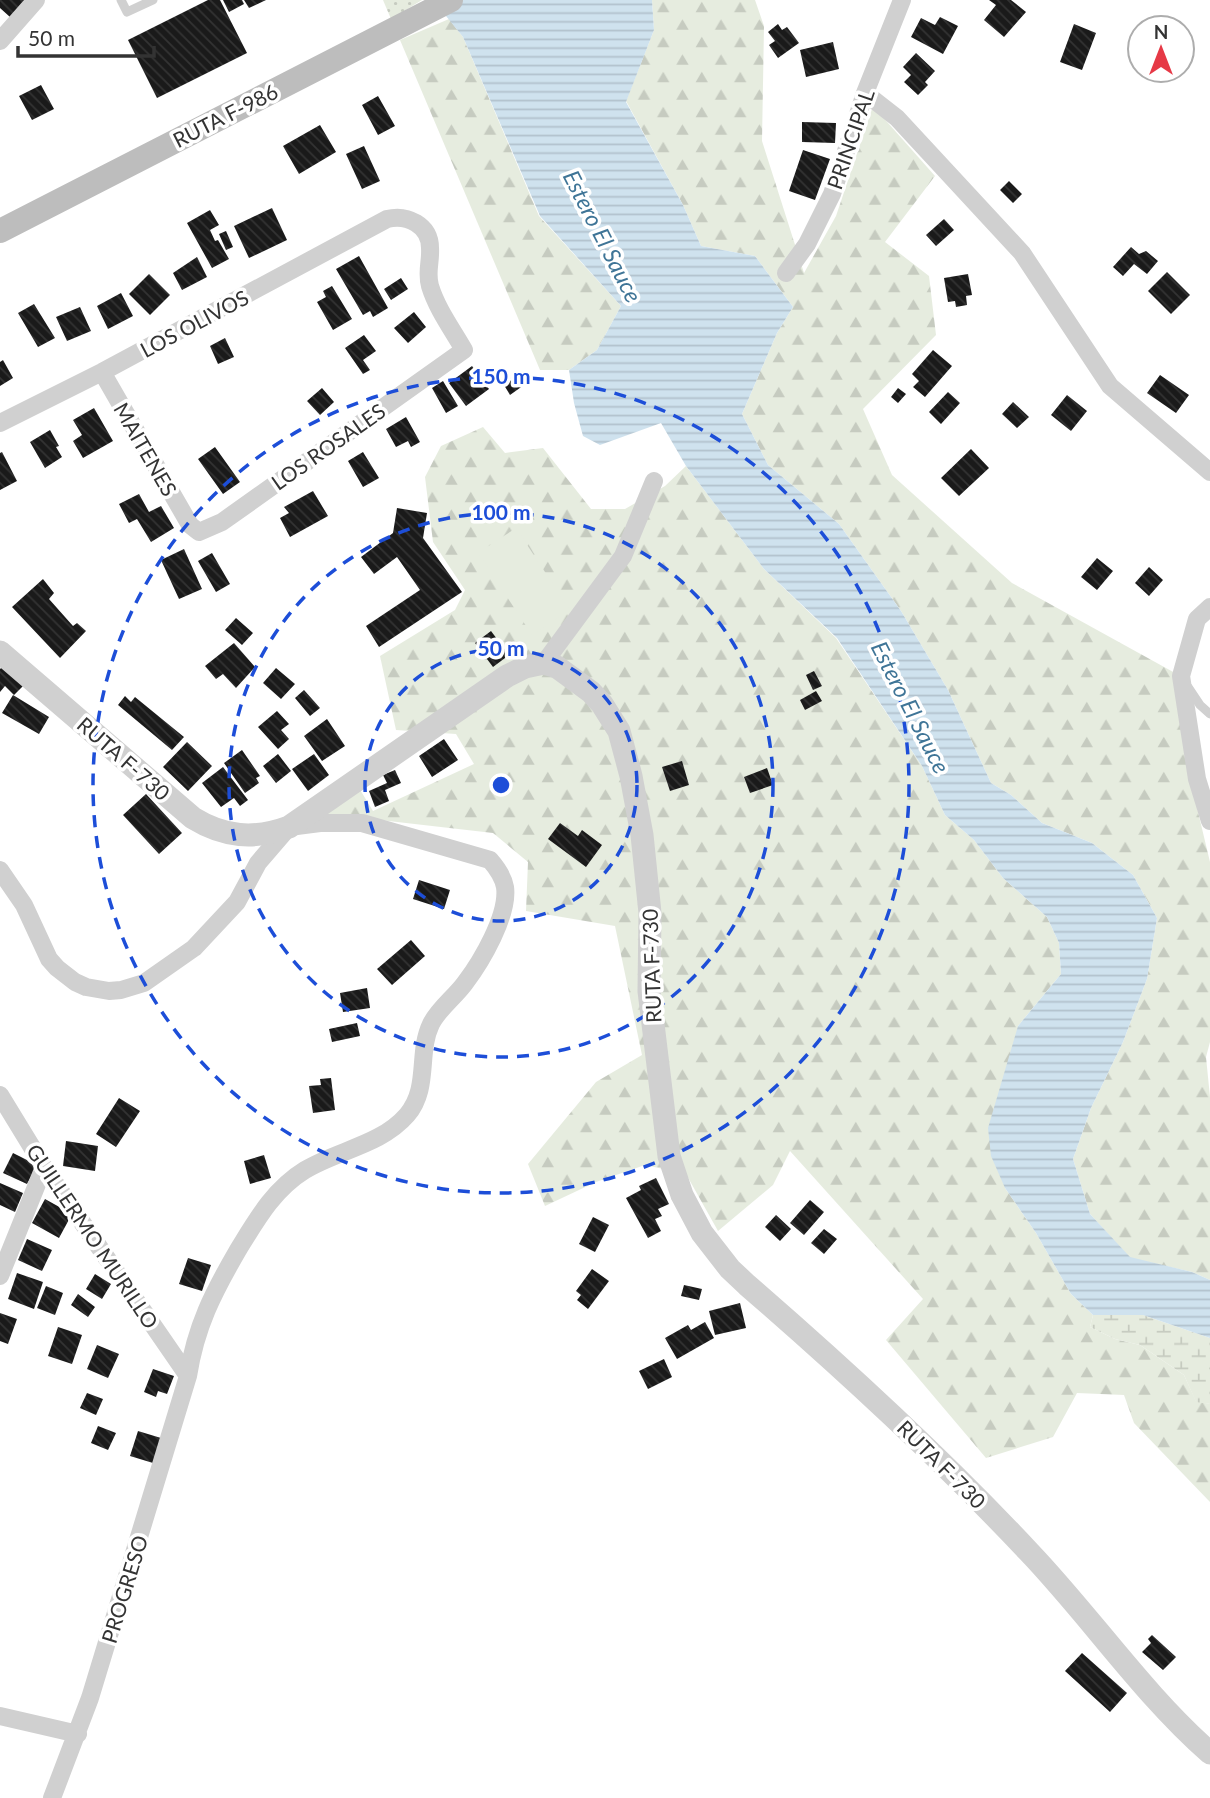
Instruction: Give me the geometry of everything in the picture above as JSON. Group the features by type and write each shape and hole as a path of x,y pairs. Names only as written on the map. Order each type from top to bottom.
{"main road":[{"name":"RUTA F-986","path":"0,231 451,0"}],"street":[{"path":"0,41 36,0"},
{"name":"PRINCIPAL","path":"786,273 807,244 832,194 865,93 902,0"},
{"path":"865,93 897,118 1023,253 1110,386 1210,472"},
{"name":"LOS OLIVOS","path":"0,424 102,373 387,219 410,219 427,234 430,247 427,269 429,284 438,306 464,350"},
{"name":"LOS ROSALES","path":"190,525 199,532 222,522 464,350"},
{"name":"MAITENES","path":"102,373 190,525"},
{"path":"544,663 623,556 654,481"},
{"path":"1210,607 1197,620 1181,677 1197,779 1210,821"},
{"name":"RUTA F-730","path":"0,652 183,810 204,825 243,836 258,836 289,827 507,676 524,667 544,663 568,674 591,692 611,717 624,747 637,805 647,874 649,991 665,1135 682,1195 702,1233 715,1252 747,1285 857,1381 970,1491 1065,1590 1172,1718 1210,1753"},
{"name":"PROGRESO","path":"52,1798 78,1734 188,1377 197,1331 216,1287 275,1194 304,1170 370,1141 392,1128 407,1114 413,1106 423,1077 424,1049 431,1024 476,967 504,907 505,886 502,876 490,860 362,823 289,827"},
{"path":"0,870 24,905 49,959 57,968 86,987 121,990 145,983 194,947 237,902 258,863 289,827"},
{"name":"GUILLERMO MURILLO","path":"0,1095 44,1167 188,1377"},
{"path":"0,1276 44,1167"},
{"path":"0,1716 78,1734"}],"lane":[{"path":"121,0 127,12 153,0"},
{"path":"1181,677 1200,705 1210,714"}],"green space":[{"path":"383,0 422,0 391,19"},
{"path":"652,0 755,0 764,26 762,141 804,273 836,216 873,106 935,176 885,242 929,276 936,335 863,409 892,475 1012,583 1175,673 1193,791 1210,862 1210,1042 1206,1057 1210,1097 1210,1280 1192,1272 1130,1258 1090,1214 1073,1159 1091,1108 1123,1042 1147,979 1157,918 1133,875 1092,843 1042,823 1011,795 991,783 948,690 901,611 839,524 768,465 742,414 777,333 793,307 755,256 701,246 683,205 626,101 654,30"},
{"path":"449,19 463,37 539,216 621,306 597,350 569,370 540,370 400,40"},
{"path":"483,427 505,453 543,448 591,509 625,509 665,486 686,466 764,569 836,638 922,766 945,815 974,840 1003,878 1047,917 1059,943 1061,974 1018,1026 1005,1188 1036,1233 1071,1294 1093,1315 1090,1327 1115,1339 1140,1345 1184,1375 1196,1401 1210,1404 1210,1502 1134,1423 1124,1395 1077,1393 1053,1437 986,1458 886,1340 923,1299 790,1151 773,1185 718,1231 686,1174 645,1165 596,1182 545,1206 528,1164 596,1082 642,1055 615,926 526,911 528,862 493,833 319,813 359,788 373,811 474,764 456,734 396,730 380,656 455,610 465,590 433,542 425,477 441,446"},
{"path":"516,528 570,610 532,635 478,553"},
{"path":"1093,1315 1143,1315 1210,1338 1210,1404 1196,1402 1184,1375 1140,1345 1115,1339 1090,1327"}],"water":[{"name":"Estero El Sauce","path":"433,0 652,0 654,30 626,102 683,205 701,246 755,256 793,307 777,333 742,414 768,465 839,524 901,611 948,690 991,783 1011,795 1042,823 1092,843 1133,875 1157,918 1147,979 1123,1042 1091,1108 1073,1159 1090,1214 1130,1257 1192,1272 1210,1280 1210,1338 1143,1315 1093,1315 1071,1294 1036,1233 1005,1188 991,1156 988,1128 1018,1026 1061,974 1059,943 1047,917 1003,878 974,840 945,815 922,766 837,638 764,569 686,466 661,423 600,445 583,436 569,370 597,350 621,306 540,216 463,37"}],"building":[{"path":"0,0 25,0 10,17 0,8"},
{"path":"208,0 220,0 247,53 157,98 128,40"},
{"path":"223,0 242,0 244,4 229,12"},
{"path":"244,0 266,0 249,8"},
{"path":"989,0 1011,0 1026,12 1004,37 984,20 996,5"},
{"path":"940,17 958,26 943,54 911,37 921,18 935,25"},
{"path":"778,24 782,30 787,27 799,43 778,58 769,45 775,41 768,32"},
{"path":"1074,24 1096,33 1082,70 1060,62"},
{"path":"833,42 839,69 806,77 800,50"},
{"path":"916,53 935,71 925,82 928,85 918,95 904,82 911,75 903,67"},
{"path":"41,85 54,109 32,120 19,96"},
{"path":"378,96 395,126 378,135 362,105"},
{"path":"802,122 836,123 835,143 802,142"},
{"path":"320,125 336,152 299,174 283,146"},
{"path":"364,146 380,181 362,189 346,154"},
{"path":"803,150 830,159 815,200 789,191"},
{"path":"1009,181 1022,194 1013,203 1000,190"},
{"path":"272,208 287,240 249,258 234,226"},
{"path":"210,210 219,225 210,230 229,259 212,268 187,223"},
{"path":"944,219 954,230 936,246 926,235"},
{"path":"226,231 233,247 226,250 219,234"},
{"path":"1131,247 1139,254 1146,251 1158,261 1147,274 1134,264 1123,276 1113,267"},
{"path":"359,256 388,308 373,317 370,311 363,315 336,269"},
{"path":"197,257 207,277 182,290 173,273"},
{"path":"1167,272 1190,295 1171,314 1148,291"},
{"path":"149,274 170,295 150,315 129,294"},
{"path":"968,274 972,295 966,296 967,305 956,307 955,301 948,302 944,278"},
{"path":"401,278 408,289 391,300 384,289"},
{"path":"332,286 352,319 333,330 317,302 326,297 323,291"},
{"path":"121,293 133,316 108,329 97,306"},
{"path":"34,304 55,338 38,347 18,313"},
{"path":"80,307 91,331 67,341 56,317"},
{"path":"414,312 426,327 408,343 394,328"},
{"path":"364,335 376,351 363,360 370,370 363,374 345,348"},
{"path":"225,338 234,357 218,364 210,346"},
{"path":"933,350 952,366 925,397 913,387 919,381 912,374"},
{"path":"3,360 13,378 0,386 0,362"},
{"path":"472,366 489,389 466,406 449,383"},
{"path":"1160,375 1189,395 1176,413 1147,393"},
{"path":"517,376 524,385 510,395 504,385"},
{"path":"443,381 458,406 446,413 432,388"},
{"path":"322,388 334,402 320,415 307,401"},
{"path":"898,388 906,394 898,403 891,397"},
{"path":"948,392 960,403 941,424 929,412"},
{"path":"1067,395 1087,411 1071,431 1051,415"},
{"path":"1013,402 1029,417 1017,428 1002,414"},
{"path":"94,408 113,441 83,458 73,441 82,435 73,420"},
{"path":"406,417 420,442 411,447 408,441 396,447 386,429"},
{"path":"50,430 62,457 45,468 30,442"},
{"path":"215,447 240,482 223,494 198,459"},
{"path":"971,449 989,468 959,496 941,478"},
{"path":"2,452 17,481 0,490 0,453"},
{"path":"363,452 379,478 363,487 348,461"},
{"path":"313,491 328,516 290,537 280,518 289,513 284,507"},
{"path":"139,494 149,512 161,506 174,528 151,542 137,519 129,523 119,504"},
{"path":"397,508 427,513 423,538 462,592 379,647 366,626 420,590 397,557 374,574 361,557 393,533"},
{"path":"184,549 202,589 179,599 161,560"},
{"path":"212,553 230,584 216,592 198,561"},
{"path":"1097,558 1113,571 1097,590 1081,577"},
{"path":"1149,567 1163,580 1149,596 1135,583"},
{"path":"43,579 54,593 49,599 73,626 77,623 86,631 60,658 12,607"},
{"path":"236,618 253,633 242,645 225,630"},
{"path":"491,631 509,655 493,667 475,643"},
{"path":"234,643 255,667 236,688 223,674 216,679 205,666"},
{"path":"3,666 24,685 14,695 5,686 0,692 0,669"},
{"path":"276,668 295,684 281,699 263,683"},
{"path":"814,671 822,686 813,690 806,675"},
{"path":"304,690 320,708 310,716 295,698"},
{"path":"816,691 822,701 805,710 800,700"},
{"path":"13,695 49,717 39,734 2,713"},
{"path":"125,696 131,702 135,697 184,737 172,750 118,705"},
{"path":"277,711 289,724 281,730 289,739 278,749 258,727"},
{"path":"327,719 345,746 322,761 304,736"},
{"path":"444,739 458,760 432,777 419,756"},
{"path":"187,742 212,766 188,791 163,767"},
{"path":"242,750 260,776 256,778 259,783 245,793 224,763"},
{"path":"278,754 291,771 276,783 263,766"},
{"path":"314,754 329,775 308,791 292,769"},
{"path":"682,761 689,785 670,791 662,767"},
{"path":"223,767 248,800 240,806 234,798 221,807 202,783"},
{"path":"767,768 773,785 750,793 744,777"},
{"path":"395,770 401,783 385,790 389,801 375,807 369,791 387,783 383,775"},
{"path":"146,794 182,833 159,854 123,815"},
{"path":"560,823 578,836 582,830 602,845 586,867 548,839"},
{"path":"419,880 450,890 444,909 413,899"},
{"path":"411,940 425,956 392,985 377,969"},
{"path":"367,988 370,1008 343,1012 340,993"},
{"path":"357,1023 360,1036 332,1042 329,1029"},
{"path":"331,1078 335,1110 313,1113 309,1086 321,1085 320,1079"},
{"path":"119,1098 140,1111 116,1147 96,1134"},
{"path":"66,1141 98,1146 95,1171 63,1166"},
{"path":"13,1153 37,1165 27,1184 3,1173"},
{"path":"264,1155 271,1178 250,1184 244,1161"},
{"path":"656,1178 669,1204 658,1209 662,1216 655,1219 661,1231 648,1238 626,1198 641,1190 639,1186"},
{"path":"0,1183 23,1193 15,1212 0,1205"},
{"path":"45,1199 72,1214 59,1238 32,1223"},
{"path":"810,1200 824,1212 804,1235 790,1223"},
{"path":"776,1215 791,1229 780,1241 765,1227"},
{"path":"593,1217 609,1225 595,1252 579,1244"},
{"path":"824,1229 837,1239 824,1254 811,1243"},
{"path":"27,1239 52,1250 42,1271 18,1260"},
{"path":"188,1258 211,1265 202,1291 179,1284"},
{"path":"592,1269 609,1281 588,1309 577,1300 581,1295 576,1291"},
{"path":"17,1273 43,1282 34,1309 8,1299"},
{"path":"95,1274 111,1284 102,1299 86,1289"},
{"path":"684,1285 702,1289 699,1300 681,1296"},
{"path":"46,1286 63,1293 55,1315 37,1308"},
{"path":"78,1294 95,1307 88,1317 71,1305"},
{"path":"740,1303 746,1328 715,1335 709,1311"},
{"path":"0,1313 17,1319 8,1344 0,1341"},
{"path":"705,1322 714,1338 677,1359 665,1338 688,1325 691,1330"},
{"path":"58,1327 82,1335 72,1364 48,1356"},
{"path":"97,1345 119,1354 108,1378 87,1369"},
{"path":"664,1359 672,1377 648,1389 639,1371"},
{"path":"153,1369 174,1376 167,1394 158,1391 156,1397 144,1392"},
{"path":"87,1393 103,1399 96,1415 80,1408"},
{"path":"98,1426 116,1433 108,1450 91,1443"},
{"path":"138,1431 161,1438 153,1463 130,1456"},
{"path":"1152,1635 1176,1657 1163,1670 1142,1652 1151,1643 1148,1639"},
{"path":"1082,1653 1127,1693 1110,1712 1065,1671"}]}
